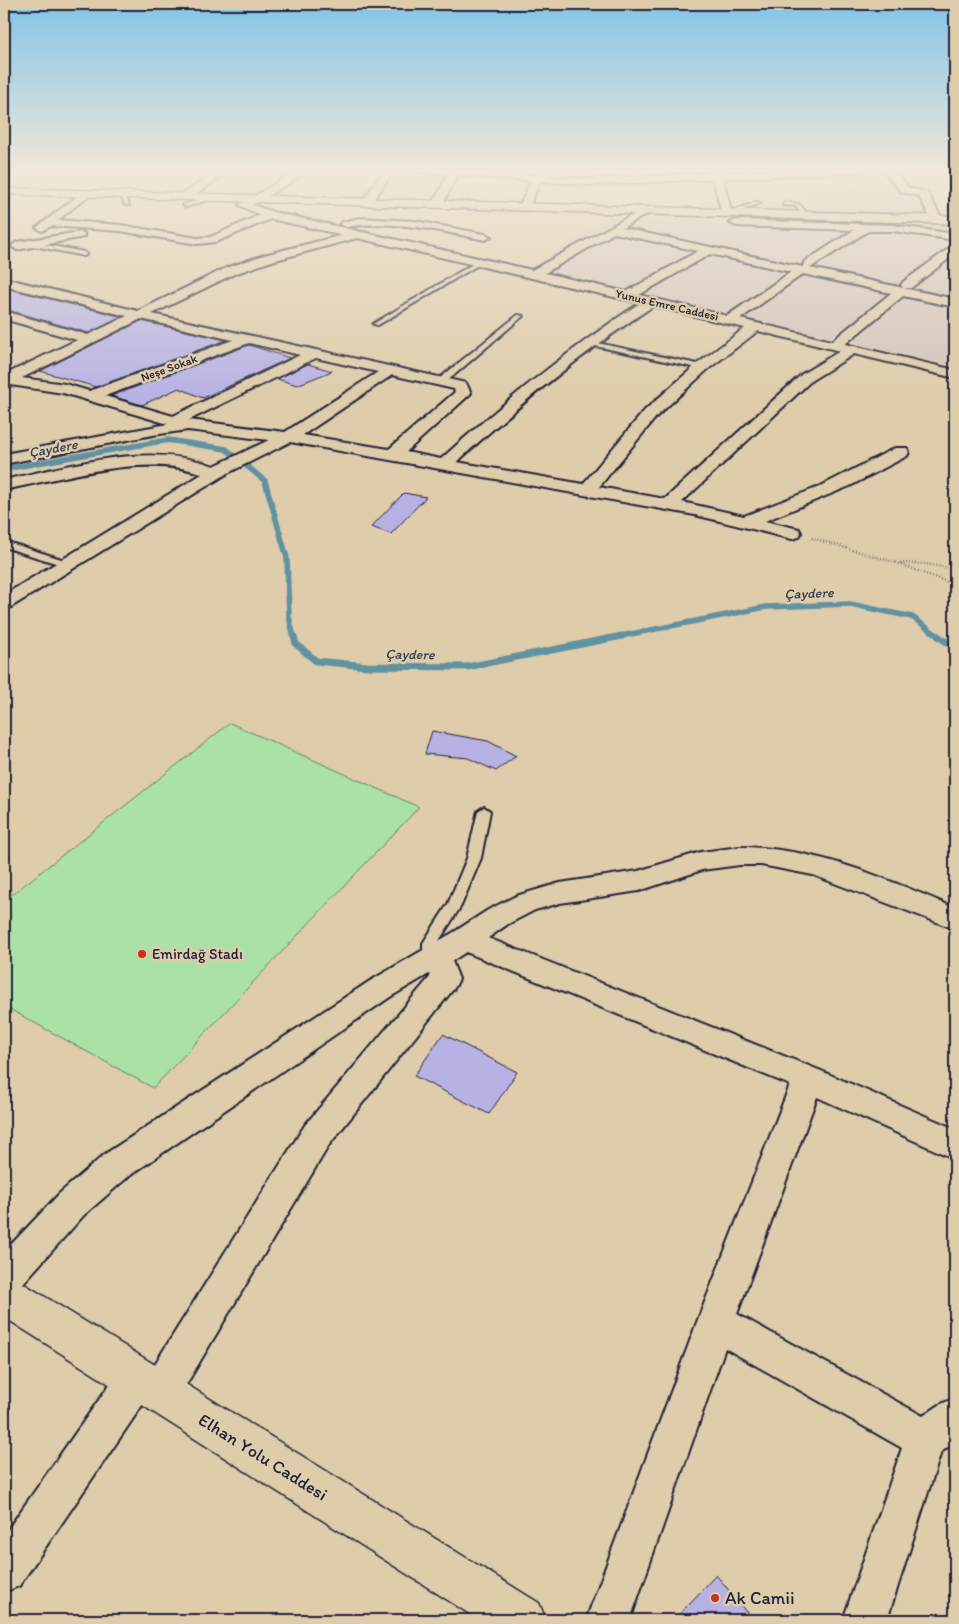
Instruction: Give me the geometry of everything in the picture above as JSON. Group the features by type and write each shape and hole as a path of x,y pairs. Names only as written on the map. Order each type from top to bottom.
{"main road":[{"name":"Elhan Yolu Caddesi","path":"4,1294 522,1620"}],"street":[{"path":"4,250 19,245"},
{"path":"8,384 139,315 230,271 277,255 318,245"},
{"name":"Yunus Emre Caddesi","path":"402,245 954,372"},
{"path":"534,274 587,245"},
{"path":"628,296 711,245"},
{"path":"715,245 804,268 904,288 955,295"},
{"path":"730,320 804,268 842,245"},
{"path":"835,345 955,248"},
{"path":"7,285 389,371 443,380 461,386 463,393 393,455"},
{"path":"904,288 955,303"},
{"path":"444,465 513,402 588,343 650,302"},
{"path":"4,315 91,340"},
{"path":"587,491 651,413 702,367 757,326"},
{"name":"Neşe Sokak","path":"90,396 248,339"},
{"path":"668,506 807,378 853,349"},
{"path":"175,421 313,354"},
{"path":"4,603 219,471 288,437 389,371"},
{"path":"8,384 66,389 194,427"},
{"path":"4,459 153,430 194,427 288,437 393,455 668,506 792,532"},
{"path":"745,522 812,498 860,476 902,452"},
{"path":"4,485 137,462 188,463 219,471"},
{"path":"4,1278 72,1204 117,1165 356,1005 512,909 542,897 639,881 701,861 740,856 779,858 816,866 906,898 955,919"},
{"path":"464,940 808,1079 955,1144"},
{"path":"4,1572 149,1385 317,1135 445,979 442,969 434,958"},
{"path":"608,1620 715,1322 808,1079"},
{"path":"715,1322 940,1428 866,1620"}],"lane":[{"path":"48,245 84,254"},
{"path":"376,324 480,262"},
{"path":"443,380 520,316"},
{"path":"588,343 702,367"},
{"path":"4,544 68,564"},
{"path":"434,958 430,943 454,906 474,858 484,811"}],"path":[{"path":"792,532 897,563 955,585"},
{"path":"897,563 926,564 955,569"},
{"path":"955,668 950,670 955,678"}],"shaded area":[{"path":"568,245 955,245 955,366 530,269"}],"green space":[{"name":"Emirdağ Stadı","path":"230,723 419,807 153,1088 4,1006 4,901"}],"building":[{"path":"9,289 122,317 89,333 4,309 4,292"},
{"path":"141,321 226,340 96,387 40,371"},
{"path":"249,345 290,358 203,398 179,388 142,405 111,396"},
{"path":"308,364 332,371 297,385 277,379"},
{"path":"404,493 426,497 391,534 371,527"},
{"path":"432,731 488,741 516,756 496,771 468,758 425,754"},
{"path":"443,1034 517,1072 489,1114 414,1076"},
{"name":"Ak Camii","path":"716,1575 754,1620 674,1620"}],"waterway":[{"name":"Çaydere","path":"4,469 162,441"},
{"name":"Çaydere","path":"162,441 174,441"},
{"name":"Çaydere","path":"162,441 174,441"},
{"name":"Çaydere","path":"174,441 226,449 265,481 287,558 289,617 294,637"},
{"name":"Çaydere","path":"616,637 766,607 850,604 912,617 940,637"},
{"name":"Çaydere","path":"294,636 296,644 316,661 367,666 467,667 622,636"},
{"name":"Çaydere","path":"938,636 955,648"}],"place":[{"name":"Emirdağ Stadı","path":"142,954"},
{"name":"Ak Camii","path":"715,1598"}]}
